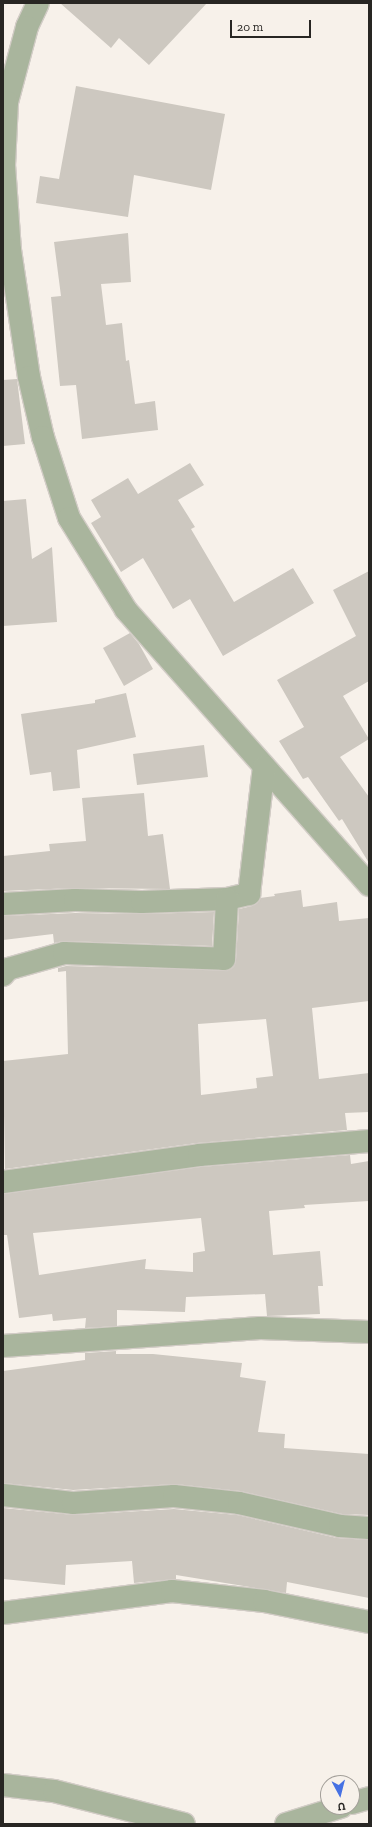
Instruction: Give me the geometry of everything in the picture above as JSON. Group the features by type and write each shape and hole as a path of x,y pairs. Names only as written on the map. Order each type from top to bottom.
{"street":[{"path":"38,3 26,27 6,102 3,165 10,250 29,377 43,437 69,518 126,610 369,885"},
{"path":"3,904 75,900 142,902 227,899 249,894 264,767"},
{"path":"3,975 8,968 64,953 224,959 227,899"},
{"path":"3,1182 199,1155 369,1141"},
{"path":"3,1346 260,1328 369,1332"},
{"path":"3,1495 73,1503 174,1496 239,1503 340,1526 369,1528"},
{"path":"3,1613 172,1591 264,1601 369,1622"},
{"path":"3,1785 54,1791 184,1824"},
{"path":"286,1824 320,1813"}],"building":[{"path":"60,3 207,3 149,65 119,38 111,48"},
{"path":"76,86 225,114 211,190 134,175 128,217 36,203 40,176 59,179"},
{"path":"128,233 131,282 101,284 106,325 122,323 126,361 129,360 135,404 155,401 158,430 82,439 76,385 60,386 51,297 61,296 54,242"},
{"path":"17,379 25,444 3,446 3,380"},
{"path":"190,463 204,485 178,500 195,527 191,529 234,602 293,568 314,603 223,656 190,599 173,609 143,558 121,572 91,523 101,517 91,500 128,478 138,494"},
{"path":"26,499 32,559 52,547 57,622 3,626 3,501"},
{"path":"369,571 369,681 343,696 369,739 340,757 369,797 369,863 342,819 339,821 308,777 303,779 279,741 304,727 277,680 356,636 333,590"},
{"path":"130,633 139,644 153,669 124,686 103,648"},
{"path":"126,693 136,737 77,750 80,788 53,791 51,772 30,775 21,714 95,703 95,700"},
{"path":"204,745 208,777 137,785 133,754"},
{"path":"144,793 148,836 163,834 170,889 74,888 3,891 3,856 50,851 49,844 86,841 82,798"},
{"path":"301,890 303,907 337,902 339,921 369,918 369,1001 312,1008 319,1079 369,1073 369,1112 345,1113 347,1130 197,1143 5,1169 3,1061 68,1054 66,971 58,972 58,968 66,966 229,970 236,960 239,909 252,906 260,898 275,896 274,894","holes":["266,1019 273,1076 256,1078 257,1088 201,1095 198,1024"]},
{"path":"214,912 212,946 64,941 54,943 53,934 3,940 3,916 75,913 142,914"},
{"path":"350,1155 351,1164 369,1161 369,1201 304,1205 305,1208 269,1211 273,1255 320,1251 323,1286 318,1286 320,1314 267,1316 265,1294 186,1297 185,1312 117,1310 117,1326 85,1328 86,1318 53,1321 52,1314 19,1318 7,1235 3,1235 3,1194 200,1167","holes":["201,1218 205,1251 193,1253 193,1272 145,1269 146,1259 39,1275 33,1233"]},
{"path":"116,1351 116,1354 153,1354 242,1363 240,1377 266,1381 258,1432 285,1434 284,1448 369,1454 369,1515 342,1514 240,1491 175,1484 73,1490 3,1483 3,1371 85,1360 85,1353"},
{"path":"3,1508 74,1515 174,1509 237,1515 337,1538 369,1540 369,1598 287,1582 286,1593 176,1575 176,1579 134,1583 132,1561 66,1565 65,1585 3,1579"}]}
